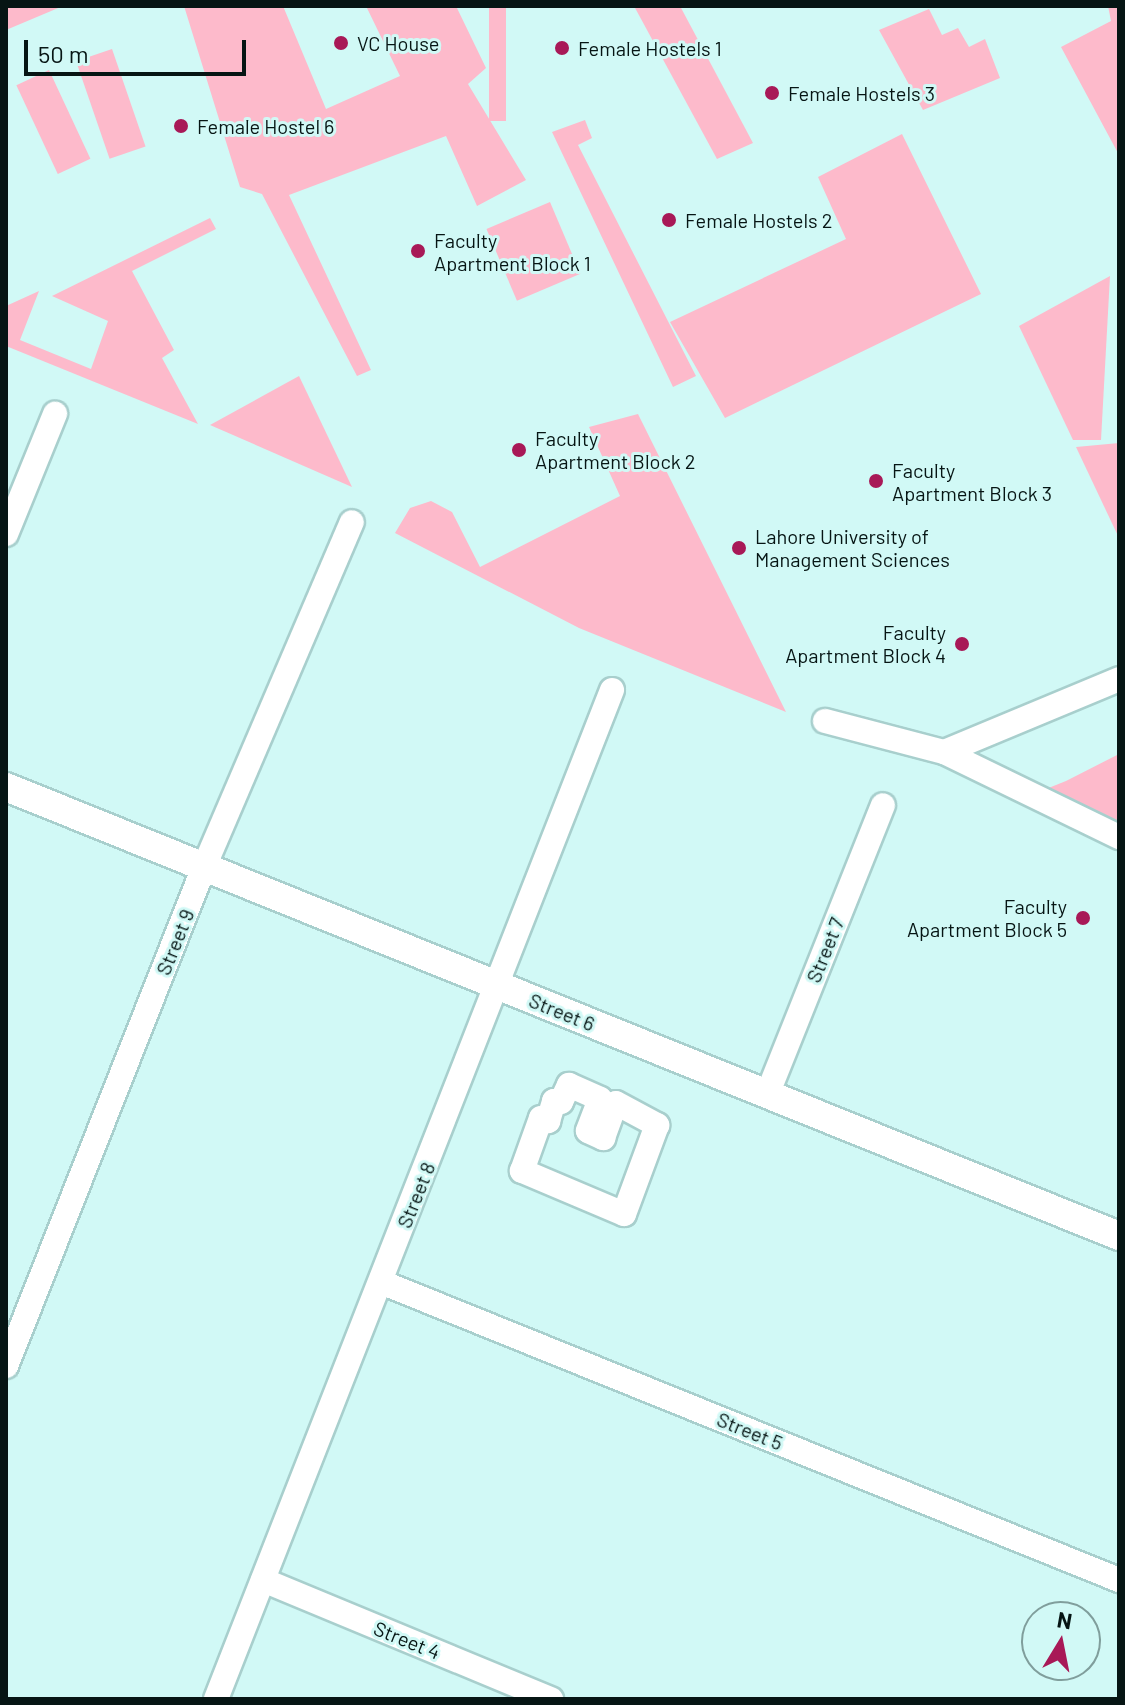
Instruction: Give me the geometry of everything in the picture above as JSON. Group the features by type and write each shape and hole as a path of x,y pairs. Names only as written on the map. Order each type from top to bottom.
{"street":[{"path":"6,534 55,414"},
{"name":"Street 9","path":"6,1366 204,867 352,522"},
{"path":"944,752 1119,679"},
{"name":"Street 8","path":"216,1699 499,986 612,690"},
{"path":"825,721 944,752 1119,837"},
{"name":"Street 6","path":"6,787 1119,1236"},
{"name":"Street 7","path":"767,1095 883,805"},
{"path":"569,1085 600,1099 588,1131 603,1138 616,1103 657,1125 624,1214 522,1171 541,1118 548,1121 554,1101 561,1102 569,1085"},
{"name":"Street 5","path":"381,1282 1119,1580"},
{"name":"Street 4","path":"263,1580 551,1699"}],"shaded area":[{"path":"6,6 63,6 6,30"},
{"path":"184,6 283,6 326,109 400,76 366,6 456,6 486,68 468,84 526,180 477,206 446,136 289,195 371,370 357,376 262,194 240,187"},
{"path":"489,6 506,6 506,121 489,121"},
{"path":"634,6 680,6 753,143 717,159"},
{"path":"1108,6 1119,6 1119,155 1061,47 1111,21"},
{"path":"929,9 942,35 958,28 969,47 985,39 1000,78 923,110 879,30"},
{"path":"112,49 146,146 110,159 76,61"},
{"path":"49,70 90,159 58,174 16,85"},
{"path":"585,120 592,138 578,145 696,376 673,387 552,132"},
{"path":"902,134 981,294 725,418 670,322 846,239 818,177"},
{"path":"550,202 580,274 517,301 486,229"},
{"path":"210,218 216,229 132,271 174,350 162,358 198,424 6,346 6,306 39,291 20,340 91,369 108,321 52,296"},
{"path":"1110,276 1101,440 1073,440 1019,326"},
{"path":"299,376 352,487 210,425"},
{"path":"638,414 786,712 579,628 395,533 410,508 431,501 452,512 480,567 620,496 589,427"},
{"path":"1119,443 1119,538 1076,447"},
{"path":"1119,754 1119,824 1041,791 1066,781"}],"place":[{"name":"VC House","path":"341,43"},
{"name":"Female Hostels 1","path":"562,48"},
{"name":"Female Hostels 3","path":"772,93"},
{"name":"Female Hostel 6","path":"181,126"},
{"name":"Female Hostels 2","path":"669,220"},
{"name":"Faculty Apartment Block 1","path":"418,251"},
{"name":"Faculty Apartment Block 2","path":"519,450"},
{"name":"Faculty Apartment Block 3","path":"876,481"},
{"name":"Lahore University of Management Sciences","path":"739,548"},
{"name":"Faculty Apartment Block 4","path":"962,644"},
{"name":"Faculty Apartment Block 5","path":"1083,918"}]}
